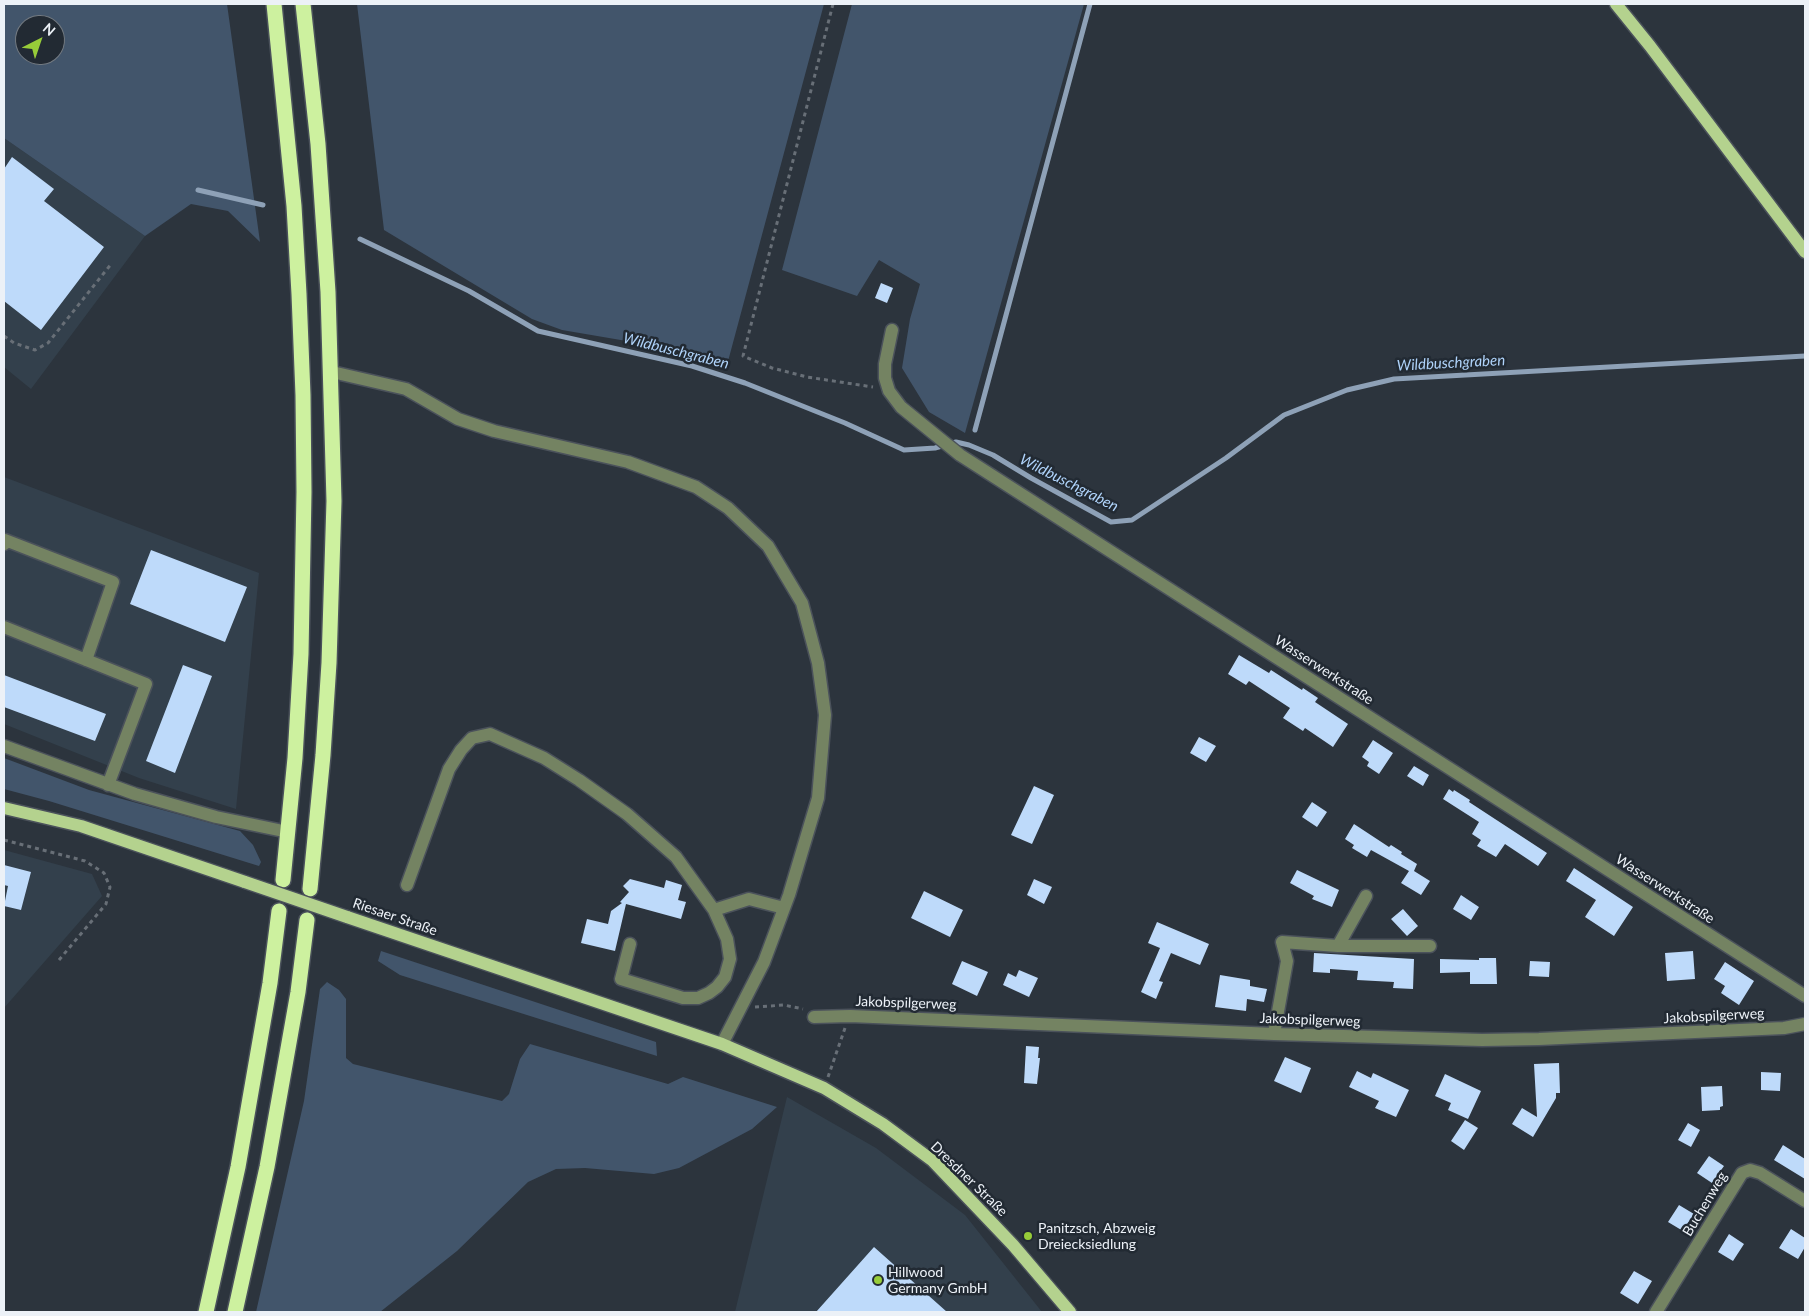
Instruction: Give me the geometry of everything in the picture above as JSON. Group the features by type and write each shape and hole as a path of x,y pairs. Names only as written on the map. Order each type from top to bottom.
{"highway":[{"path":"274,4 294,206 304,395 301,644 295,758 283,880"},
{"path":"303,4 323,207 332,372 334,501 329,663 323,755 310,889"},
{"path":"206,1312 238,1167 270,983 279,911"},
{"path":"235,1312 268,1158 298,992 307,920"}],"main road":[{"path":"1616,4 1650,46 1805,252"},
{"name":"Riesaer Straße","path":"4,808 81,826 722,1044 773,1065"},
{"name":"Dresdner Straße","path":"773,1065 824,1088 883,1124 933,1161 1013,1245 1070,1312"}],"street":[{"path":"888,391 885,378 885,364 892,330"},
{"path":"332,372 406,389 458,419 494,431 628,462 696,487 728,508 768,546 802,603 818,663 825,715 818,798 784,908 764,962 722,1044"},
{"name":"Wasserwerkstraße","path":"888,391 901,407 960,455 1805,996"},
{"path":"4,544 5,540 113,582 86,660"},
{"path":"4,628 146,684 108,785"},
{"path":"407,885 448,769 472,738 490,734 544,758 579,780 627,814 676,857 714,910 727,939 730,959 725,977 718,987 709,994 698,998 683,998 621,979 630,944"},
{"path":"4,746 108,785 216,816 288,832"},
{"path":"1338,946 1366,896"},
{"path":"714,910 749,899 784,908"},
{"path":"1274,1034 1287,961 1282,942 1338,946 1430,946"},
{"name":"Jakobspilgerweg","path":"814,1017 850,1016 1274,1034 1482,1040 1784,1028 1805,1024"},
{"name":"Buchenweg","path":"1656,1312 1742,1173 1750,1170 1760,1173 1805,1202"}],"path":[{"path":"833,4 746,337 743,356 772,368 806,377 867,385 888,391"},
{"path":"4,336 14,343 35,350 48,343 112,263"},
{"path":"4,840 85,861 104,874 110,887 106,904 59,960"},
{"path":"742,1005 751,1007 784,1005 801,1008 814,1017"},
{"path":"824,1088 850,1016"}],"shaded area":[{"path":"4,4 227,4 260,242 228,211 191,204 145,236 4,138"},
{"path":"357,4 824,4 727,365 650,345 562,330 532,319 384,230"},
{"path":"852,4 1084,4 965,433 929,412 902,368 910,319 920,284 879,260 857,296 782,270"},
{"path":"4,138 145,236 31,389 4,367"},
{"path":"4,477 259,573 236,809 139,778 4,724"},
{"path":"4,758 89,790 240,831 253,845 261,862 259,866 49,801 4,789"},
{"path":"4,850 92,874 102,896 4,1008"},
{"path":"381,951 656,1042 657,1056 400,975 378,961"},
{"path":"327,982 339,990 346,999 346,1058 353,1064 502,1101 509,1094 520,1059 530,1044 668,1084 683,1077 777,1107 752,1129 679,1168 654,1174 585,1168 556,1169 528,1182 457,1251 380,1312 256,1312 304,1101 320,989"},
{"name":"Hillwood Germany GmbH","path":"787,1097 876,1148 965,1215 1042,1312 735,1312"}],"building":[{"path":"12,157 54,189 44,201 104,247 41,330 4,301 4,169"},
{"path":"881,283 893,288 887,303 875,298"},
{"path":"151,550 247,587 225,642 130,604"},
{"path":"1239,655 1269,673 1271,670 1302,690 1303,688 1318,698 1315,702 1348,724 1333,747 1305,728 1303,731 1283,718 1290,708 1249,681 1246,685 1228,674"},
{"path":"183,665 212,676 175,773 146,761"},
{"path":"4,675 106,714 95,741 4,707"},
{"path":"1199,737 1216,746 1206,762 1190,753"},
{"path":"1373,740 1393,753 1379,774 1367,766 1369,762 1362,757"},
{"path":"1414,766 1429,775 1423,786 1407,776"},
{"path":"1034,786 1054,795 1032,844 1011,835"},
{"path":"1449,789 1470,800 1469,802 1547,853 1538,866 1505,844 1496,857 1477,846 1481,840 1472,834 1479,822 1443,799"},
{"path":"1312,802 1327,812 1317,827 1302,817"},
{"path":"1354,824 1389,847 1391,845 1417,864 1414,871 1430,881 1421,895 1401,883 1409,871 1371,850 1367,857 1352,848 1354,845 1345,839"},
{"path":"4,865 31,872 21,910 4,906 8,886 4,885"},
{"path":"1574,868 1633,907 1614,936 1585,917 1596,900 1566,881"},
{"path":"1297,870 1339,890 1332,907 1312,899 1314,896 1290,883"},
{"path":"630,879 664,888 666,880 682,885 678,900 686,902 681,919 626,904 615,951 581,943 587,919 608,924 611,911 622,903 620,902 629,892 623,886"},
{"path":"1034,879 1052,887 1044,904 1027,895"},
{"path":"924,891 963,910 950,937 911,918"},
{"path":"1461,895 1479,907 1471,920 1453,909"},
{"path":"1403,909 1418,926 1407,936 1391,919"},
{"path":"1157,922 1209,944 1200,965 1171,953 1159,981 1163,982 1156,999 1141,992 1160,948 1148,943"},
{"path":"1693,951 1695,979 1667,981 1665,953"},
{"path":"1314,953 1414,959 1413,989 1393,988 1394,982 1357,980 1358,971 1330,969 1330,973 1313,972"},
{"path":"1479,958 1496,958 1497,984 1470,984 1470,972 1440,973 1440,959 1479,960"},
{"path":"962,961 988,972 977,996 952,984"},
{"path":"1530,961 1550,962 1549,977 1529,976"},
{"path":"1725,962 1754,981 1739,1005 1721,993 1725,986 1714,979"},
{"path":"1019,970 1038,978 1029,997 1003,985 1008,973 1016,977"},
{"path":"1220,975 1250,980 1250,986 1267,989 1264,1002 1247,999 1246,1011 1215,1007"},
{"path":"1026,1046 1039,1047 1038,1058 1040,1058 1037,1084 1024,1083"},
{"path":"1285,1057 1311,1068 1301,1093 1274,1081"},
{"path":"1559,1063 1560,1093 1556,1093 1556,1098 1533,1137 1512,1124 1522,1108 1537,1117 1534,1064"},
{"path":"1357,1071 1371,1078 1373,1073 1409,1090 1396,1117 1375,1108 1379,1101 1349,1087"},
{"path":"1761,1072 1781,1073 1780,1091 1761,1090"},
{"path":"1445,1074 1481,1091 1468,1119 1448,1110 1451,1103 1435,1096"},
{"path":"1722,1086 1723,1106 1720,1107 1720,1110 1702,1111 1701,1087"},
{"path":"1465,1120 1478,1128 1464,1150 1451,1141"},
{"path":"1688,1123 1700,1130 1691,1147 1678,1140"},
{"path":"1783,1145 1805,1159 1805,1179 1774,1160"},
{"path":"1709,1156 1724,1166 1712,1183 1697,1173"},
{"path":"1679,1205 1694,1214 1683,1231 1668,1222"},
{"path":"1791,1229 1805,1238 1805,1247 1798,1259 1779,1248"},
{"path":"1729,1234 1744,1244 1733,1261 1718,1252"},
{"name":"Hillwood Germany GmbH","path":"874,1247 947,1312 816,1312"},
{"path":"1634,1271 1652,1281 1638,1304 1620,1293"}],"waterway":[{"path":"975,430 1090,4"},
{"name":"Wildbuschgraben","path":"198,190 263,205"},
{"name":"Wildbuschgraben","path":"360,239 469,291 538,331 692,366 745,383 845,423 904,450 935,448 956,442 969,445 993,455 1111,522 1132,520 1226,458 1284,415 1347,390 1394,379 1805,356"}],"place":[{"name":"Panitzsch, Abzweig Dreiecksiedlung","path":"1028,1236"},
{"name":"Hillwood Germany GmbH","path":"878,1280"}]}
